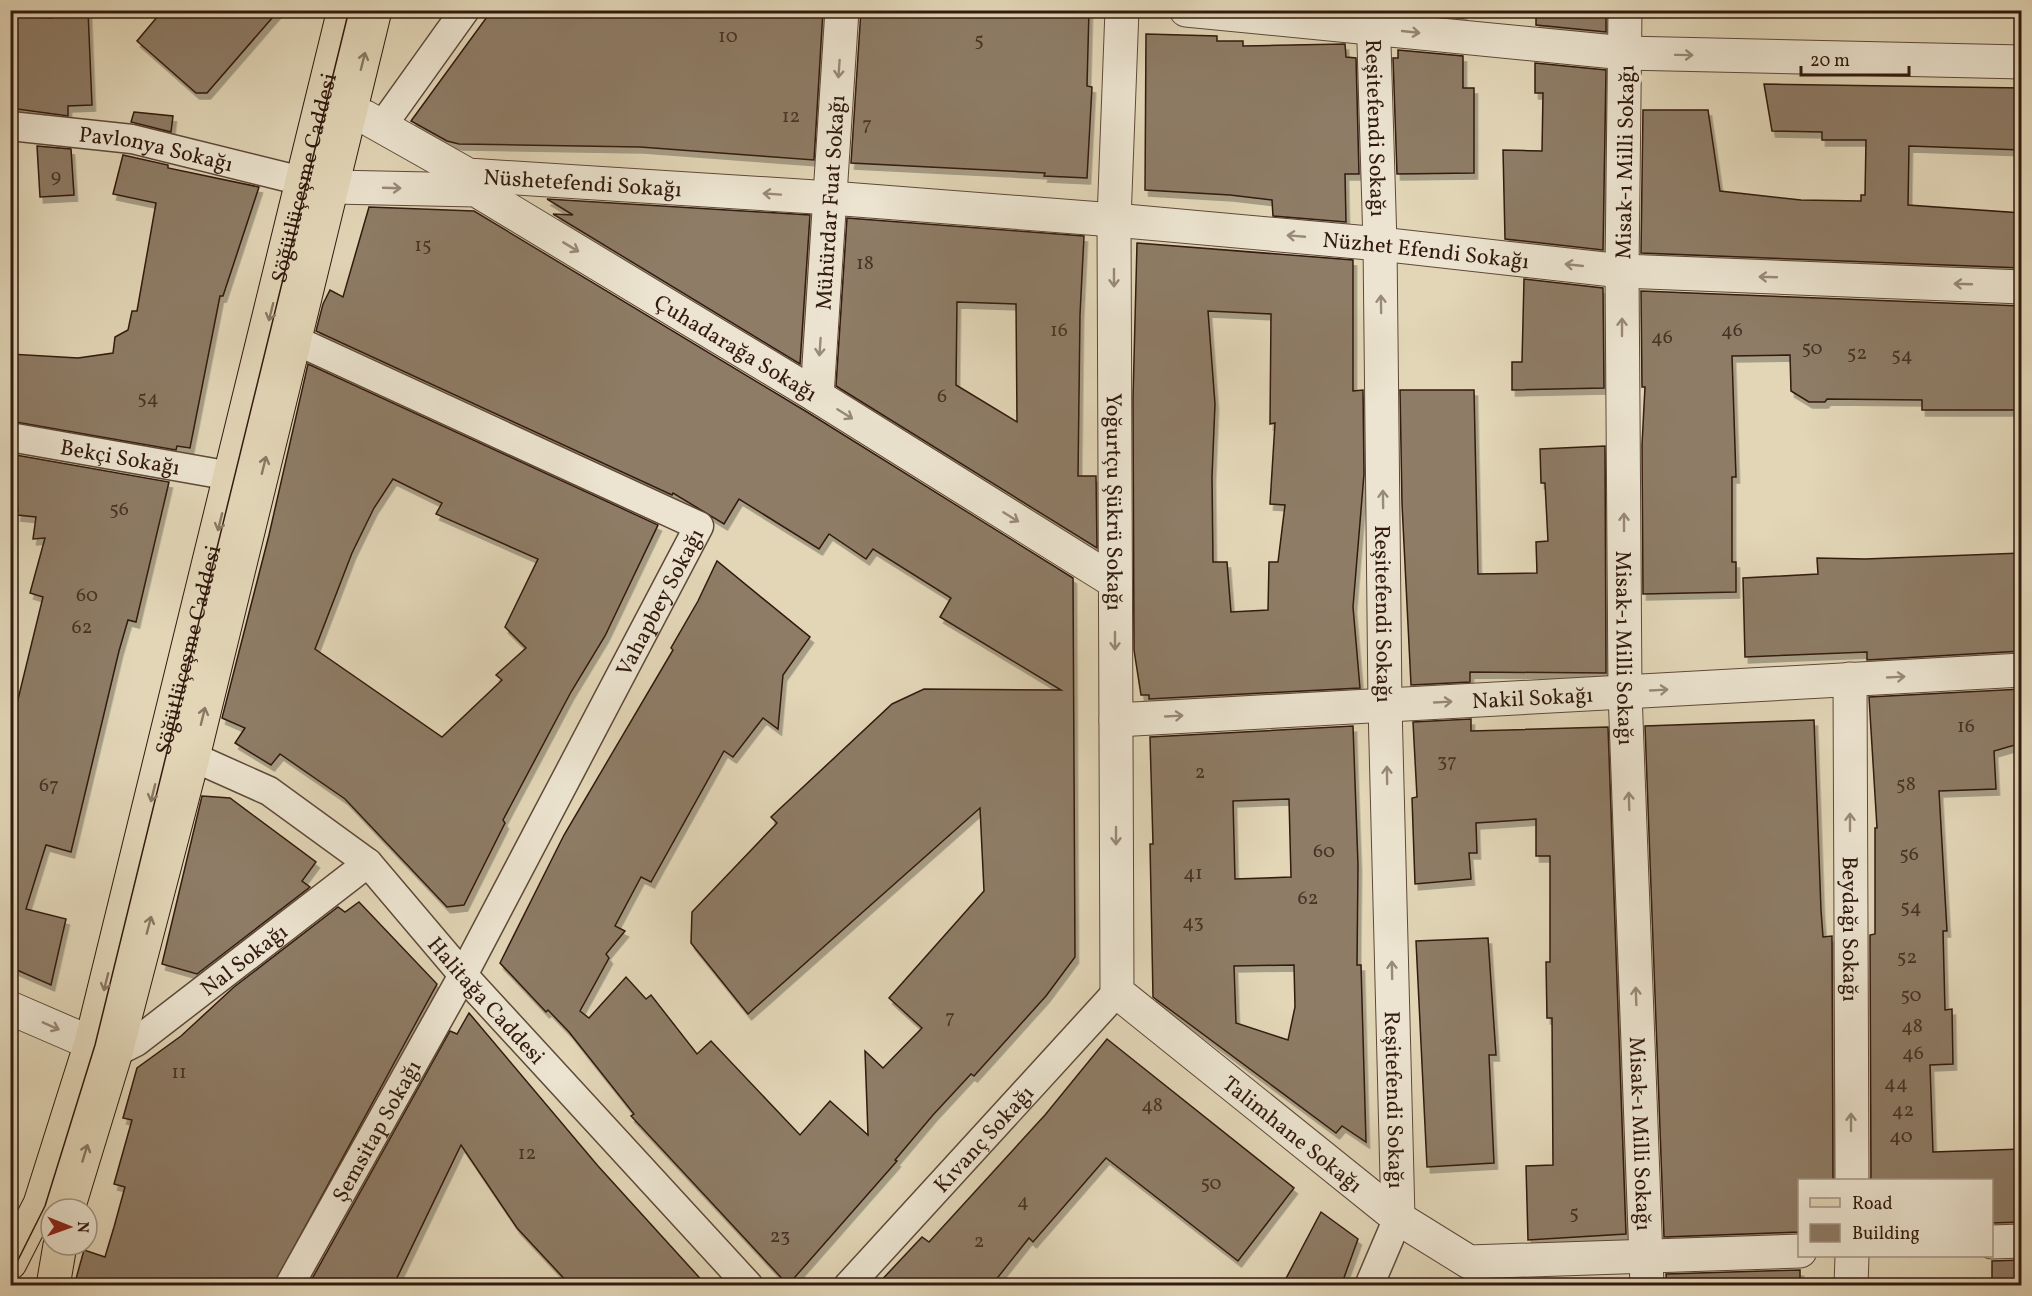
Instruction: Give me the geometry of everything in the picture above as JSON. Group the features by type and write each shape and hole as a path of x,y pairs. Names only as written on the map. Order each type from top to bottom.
{"main road":[{"name":"Söğütlüçeşme Caddesi","path":"71,1197 231,476 318,184 351,112 375,10"},
{"name":"Söğütlüçeşme Caddesi","path":"10,1263 40,1204 103,1048 193,757 295,340 339,16"},
{"path":"53,1286 58,1257"}],"street":[{"path":"382,126 465,10"},
{"name":"Mühürdar Fuat Sokağı","path":"817,396 842,10"},
{"name":"Yoğurtçu Şükrü Sokağı","path":"1117,992 1114,220 1122,10"},
{"path":"1186,10 1373,20 1625,54 2022,62"},
{"name":"Misak-ı Milli Sokağı","path":"1625,10 1622,271 1625,692 1647,1271"},
{"name":"Reşitefendi Sokağı","path":"1373,20 1380,244 1385,705 1398,1218"},
{"name":"Nüshetefendi Sokağı","path":"351,112 382,126 468,175 831,198"},
{"name":"Pavlonya Sokağı","path":"10,126 132,139 318,184"},
{"name":"Çuhadarağa Sokağı","path":"318,184 476,190 817,396 1115,582"},
{"name":"Nüzhet Efendi Sokağı","path":"831,198 1380,244 1622,271 2022,287"},
{"name":"Vahapbey Sokağı","path":"295,340 699,526 463,975"},
{"name":"Bekçi Sokağı","path":"10,437 231,476"},
{"name":"Nakil Sokağı","path":"1116,720 2022,670"},
{"name":"Beydağı Sokağı","path":"1850,679 1852,1179"},
{"name":"Halitağa Caddesi","path":"193,757 269,791 368,863 463,975 749,1286"},
{"name":"Nal Sokağı","path":"103,1048 136,1041 368,863"},
{"name":"Şemsitap Sokağı","path":"289,1286 463,975"},
{"name":"Talimhane Sokağı","path":"1117,992 1398,1218 1469,1262 1647,1271 1798,1251"},
{"name":"Kıvanç Sokağı","path":"848,1286 1117,992"},
{"path":"10,1008 103,1048"},
{"path":"1369,1286 1398,1218"},
{"path":"1993,1242 2022,1241"},
{"path":"1851,1286 1852,1257"}],"building":[{"path":"52,10 88,10 92,105 68,106 68,116 10,108 10,16 52,18"},
{"path":"163,10 279,10 207,93 196,93 137,41"},
{"path":"492,10 823,10 814,160 640,147 459,144 447,141 411,121"},
{"path":"861,10 1089,10 1087,86 1092,87 1087,178 1044,176 1045,173 851,163"},
{"path":"1399,10 1463,10 1463,18 1399,12"},
{"path":"1536,10 1606,10 1606,32 1536,25"},
{"path":"1146,34 1217,36 1217,41 1243,41 1243,46 1345,44 1346,57 1356,58 1359,174 1345,174 1346,222 1273,216 1272,200 1145,190"},
{"path":"1398,50 1463,56 1463,88 1474,88 1474,173 1397,174 1393,58 1398,58"},
{"path":"1535,63 1606,70 1603,250 1505,239 1503,150 1542,151 1543,93 1535,93"},
{"path":"1764,84 2022,88 2022,150 1909,146 1908,205 2022,213 2022,268 1641,253 1643,110 1708,110 1720,191 1801,200 1861,201 1861,195 1865,195 1866,140 1822,140 1822,132 1772,131"},
{"path":"134,112 173,116 171,132 131,122"},
{"path":"37,146 71,149 74,195 40,197"},
{"path":"123,155 168,165 168,168 259,187 223,296 220,296 190,448 177,446 176,450 10,421 10,354 78,358 113,353 115,337 128,330 132,311 137,311 156,203 113,194"},
{"path":"547,199 810,215 800,364 553,214 573,215"},
{"path":"369,207 474,211 807,412 1073,578 1075,957 1046,996 974,1076 971,1074 933,1115 895,1160 897,1161 788,1285 631,1116 634,1114 569,1032 548,1010 546,1012 500,963 564,835 673,650 671,648 698,601 717,561 810,637 783,675 778,729 763,718 733,757 724,751 651,882 641,877 615,926 625,931 606,954 609,958 580,1011 589,1018 626,977 646,999 651,995 697,1054 711,1041 800,1135 830,1101 868,1135 865,1051 883,1068 922,1028 889,998 984,891 980,808 748,1014 691,943 692,912 777,823 771,817 892,704 924,689 1061,690 940,617 951,598 873,549 866,559 829,534 819,549 739,499 724,524 673,493 672,495 316,331 323,304 330,290 343,297"},
{"path":"847,218 1084,236 1080,315 1078,476 1096,476 1097,548 836,386","holes":["957,302 1016,304 1017,422 956,385"]},
{"path":"1137,243 1353,260 1353,391 1363,390 1364,474 1353,607 1360,688 1149,699 1149,695 1141,695 1134,650 1133,399","holes":["1208,311 1271,314 1270,424 1275,423 1270,504 1285,505 1278,562 1269,562 1268,610 1231,612 1227,562 1213,562 1212,477 1215,404"]},
{"path":"1524,279 1603,288 1604,388 1512,390 1512,362 1522,362"},
{"path":"1641,291 2022,306 2022,410 1922,410 1922,400 1827,399 1825,402 1809,402 1791,391 1790,355 1732,356 1736,477 1732,477 1732,562 1736,562 1736,592 1643,594 1642,445 1645,387 1642,387"},
{"path":"308,364 658,525 605,636 571,692 503,820 505,823 464,905 447,907 345,799 280,754 271,765 235,743 245,728 222,718 269,535","holes":["393,479 442,503 436,514 538,559 505,627 526,648 496,675 502,680 442,737 315,649 352,553 374,508"]},
{"path":"1400,390 1474,390 1478,574 1537,573 1536,542 1548,541 1545,483 1541,483 1540,449 1605,446 1606,673 1470,672 1470,682 1411,685 1402,504"},
{"path":"10,454 169,482 136,622 128,620 119,651 71,852 46,845 26,909 66,919 51,985 10,967 10,732 43,597 30,593 45,538 33,539 36,517 17,515 18,508 10,508"},
{"path":"2022,553 2022,651 1867,660 1867,652 1745,657 1743,578 1818,574 1817,558 1865,559"},
{"path":"2022,689 2022,743 1994,751 1996,789 1939,791 1947,931 1943,931 1945,1010 1952,1009 1953,1064 1930,1065 1933,1152 2022,1149 2022,1222 1993,1223 1993,1179 1871,1179 1870,935 1875,934 1875,828 1877,828 1869,697"},
{"path":"1471,719 1471,731 1608,727 1626,1234 1528,1240 1526,1166 1553,1165 1552,1018 1547,1018 1546,962 1550,962 1550,856 1536,856 1536,819 1476,823 1477,853 1469,853 1471,879 1415,884 1412,798 1417,797 1413,722"},
{"path":"1814,720 1823,937 1832,936 1833,1179 1798,1179 1798,1232 1664,1237 1645,726"},
{"path":"1353,726 1358,865 1357,965 1361,965 1366,1142 1342,1126 1336,1133 1153,997 1150,737","holes":["1289,799 1291,877 1235,879 1233,801","1294,965 1295,1007 1288,1040 1236,1023 1234,966"]},
{"path":"202,796 230,798 316,862 302,881 310,887 197,974 162,964"},
{"path":"359,902 437,984 273,1286 74,1286 82,1257 99,1257 99,1255 105,1257 114,1227 125,1187 114,1184 132,1120 123,1118 137,1068 181,1036 234,987 338,907 345,912"},
{"path":"1488,938 1496,1055 1489,1055 1494,1163 1427,1167 1416,941"},
{"path":"469,1013 598,1166 707,1286 571,1286 517,1228 461,1145 393,1286 308,1286 450,1031 457,1034"},
{"path":"1107,1039 1294,1188 1238,1261 1106,1158 1033,1242 1029,1238 991,1286 876,1286 922,1237 929,1242 1045,1115"},
{"path":"1321,1212 1358,1239 1341,1286 1282,1286"},
{"path":"2022,1260 2022,1286 1992,1286 1992,1261"},
{"path":"1800,1270 1800,1286 1667,1286 1666,1274"}],"tram line":[{"path":"10,1276 45,1206 95,1045 349,10"}]}
